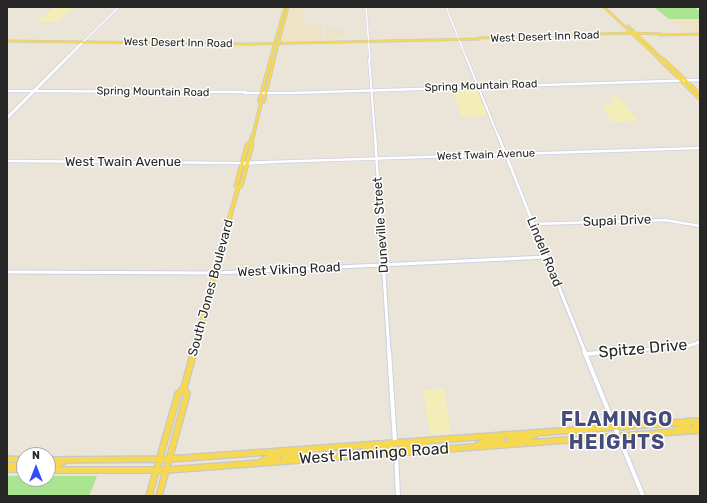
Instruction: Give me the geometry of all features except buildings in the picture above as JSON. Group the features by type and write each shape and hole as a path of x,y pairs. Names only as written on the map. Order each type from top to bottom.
{"main road":[{"name":"South Jones Boulevard","path":"261,103 264,101 273,65 284,7"},
{"name":"South Jones Boulevard","path":"238,188 242,186 261,103 259,101 288,7"},
{"path":"604,7 609,13 625,23 683,80"},
{"path":"607,7 700,97"},
{"name":"West Desert Inn Road","path":"7,41 277,44 635,34 700,34"},
{"path":"7,118 83,42"},
{"name":"Spring Mountain Road","path":"7,90 266,93 700,80"},
{"name":"South Jones Boulevard","path":"149,496 178,394 184,388 238,188 236,186 241,163 247,145 251,142"},
{"name":"South Jones Boulevard","path":"159,496 187,394 184,388"},
{"name":"West Flamingo Road","path":"56,460 170,459 700,421"},
{"path":"673,432 681,427 688,426 689,422"},
{"path":"698,430 695,426 700,425"},
{"name":"West Flamingo Road","path":"56,470 166,470 698,430"},
{"path":"509,444 511,440 527,438 538,433"},
{"path":"476,446 483,442 500,441 502,438 501,435"},
{"path":"396,453 401,448 420,446 427,441"},
{"path":"354,456 367,450 386,449 395,443"},
{"path":"283,461 285,457 301,455 310,450"},
{"path":"260,463 270,457 278,456 282,452"},
{"path":"56,464 60,464 66,460"}],"street":[{"path":"83,42 119,7"},
{"name":"Duneville Street","path":"366,7 395,443"},
{"name":"Lindell Road","path":"446,7 643,496"},
{"name":"West Twain Avenue","path":"7,161 248,163 699,148"},
{"name":"Supai Drive","path":"534,224 665,220 700,226"},
{"name":"West Viking Road","path":"7,272 215,273 546,257"},
{"name":"Spitze Drive","path":"585,354 688,346 700,342"},
{"path":"396,453 398,496"}],"shaded area":[{"path":"289,7 306,7 304,23 322,23 321,40 281,42"},
{"path":"669,19 700,19 700,33 686,32"},
{"path":"327,29 346,29 346,35 336,35 336,40 329,41 326,40"}],"green space":[{"path":"654,7 694,7 700,11 700,19 669,19"},
{"path":"7,476 16,476 16,487 56,487 56,476 97,476 89,496 7,496"}],"sand":[{"path":"55,7 76,7 57,22 15,21 37,21"},
{"path":"477,88 488,116 462,117 452,89"},
{"path":"608,97 619,97 638,121 612,122 601,105 614,105"},
{"path":"444,389 451,433 430,435 423,390"}],"district":[{"name":"FLAMINGO HEIGHTS","path":"617,432"}]}
